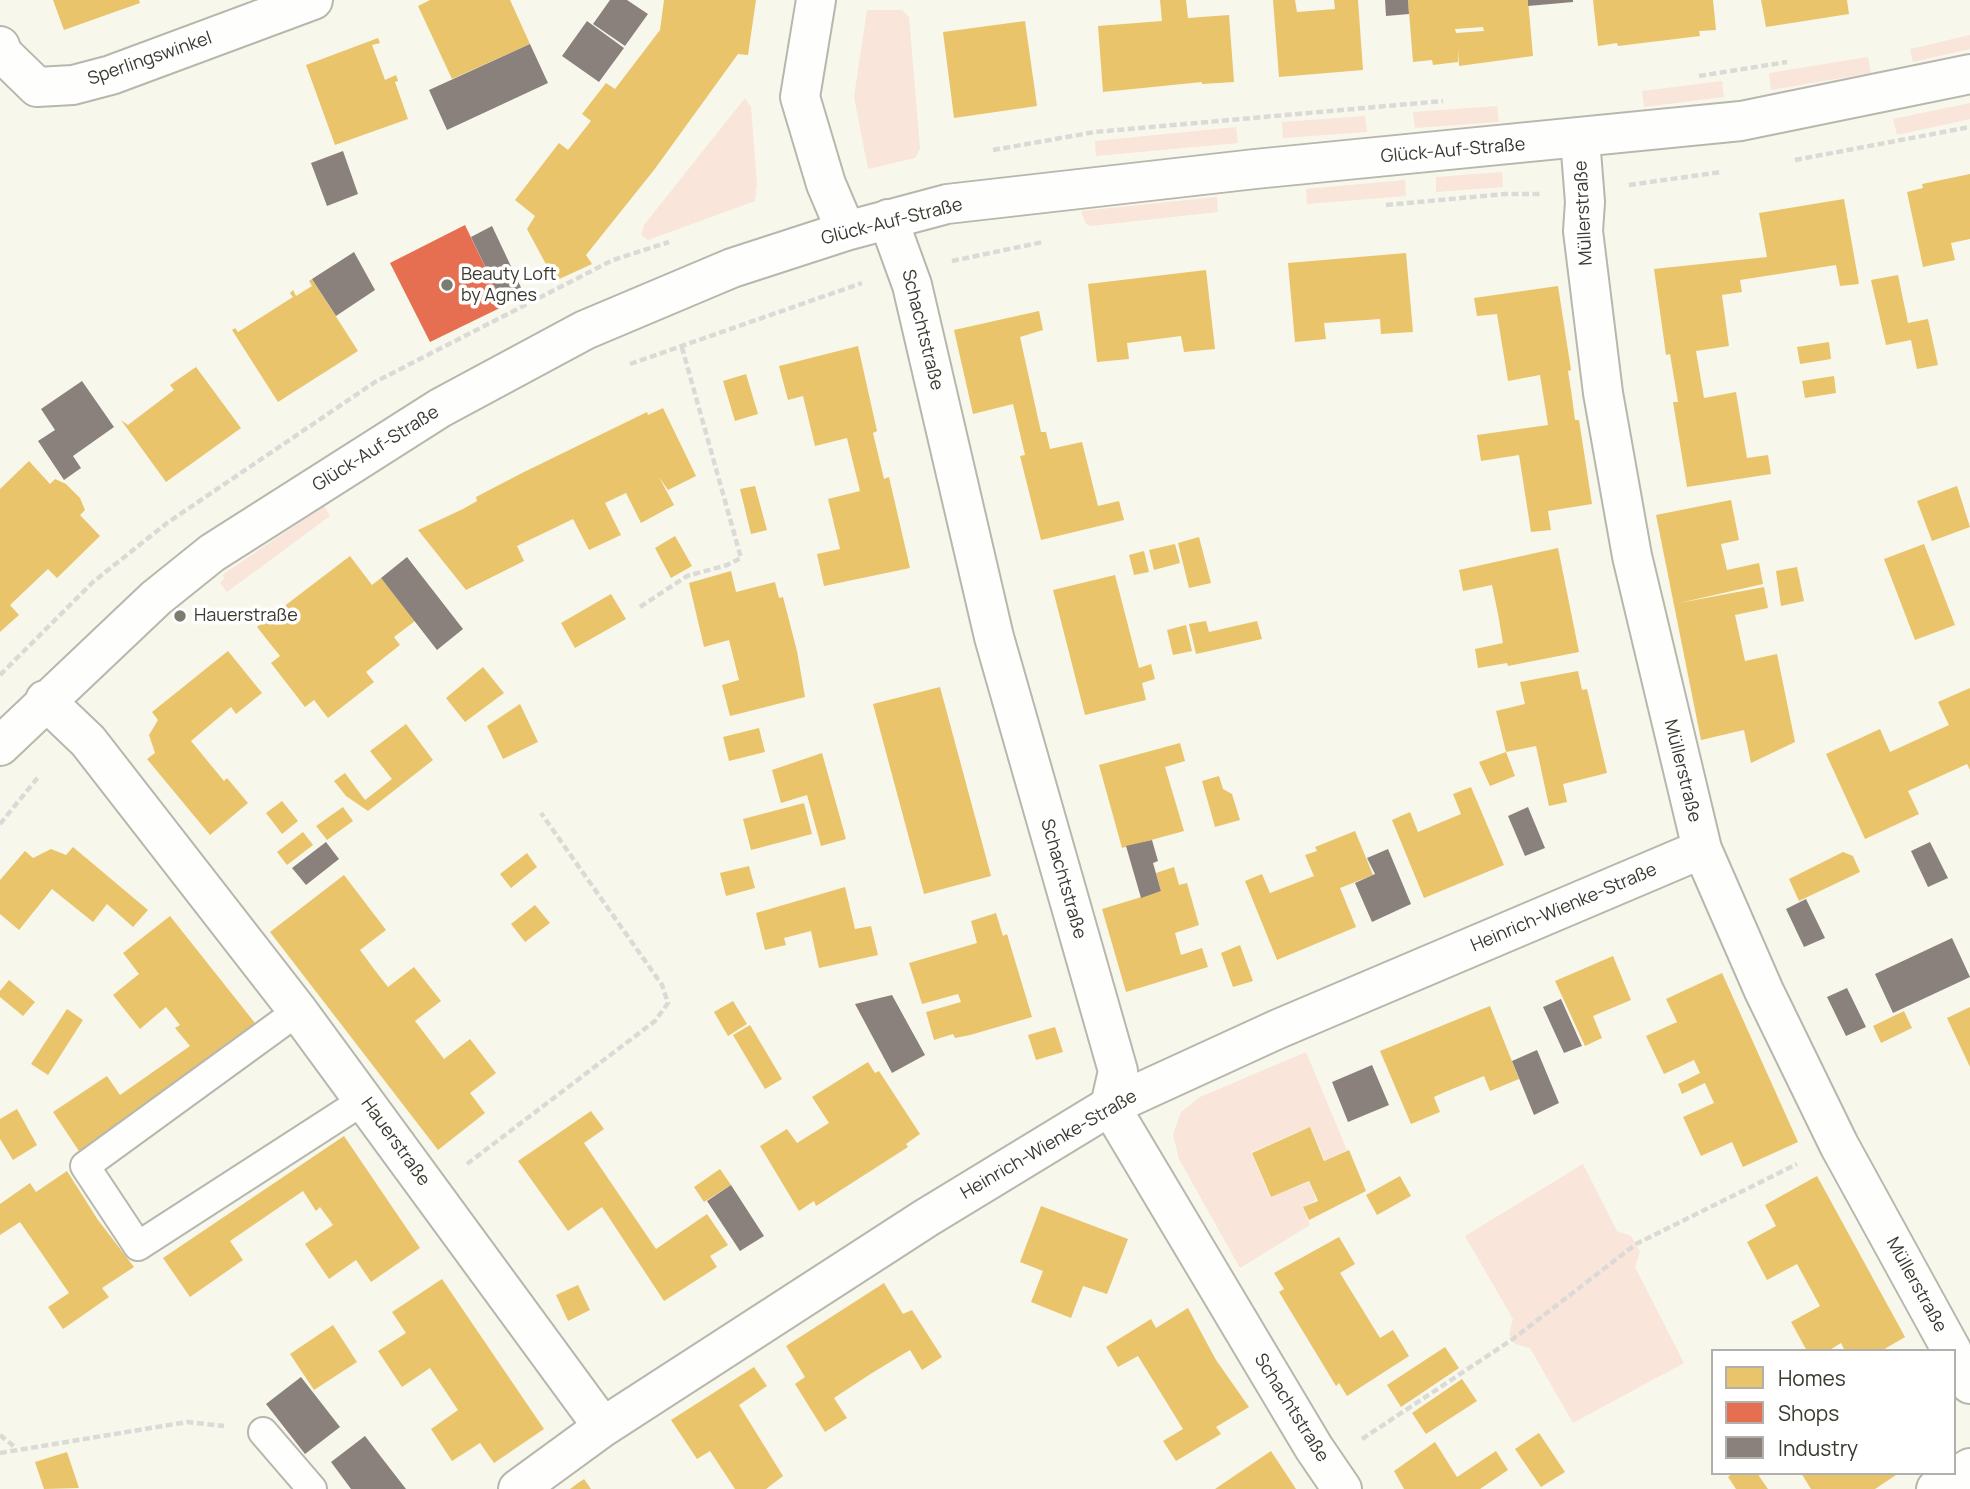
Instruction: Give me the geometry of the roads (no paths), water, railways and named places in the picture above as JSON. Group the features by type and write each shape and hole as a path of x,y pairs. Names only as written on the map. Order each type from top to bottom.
{"street":[{"name":"Sperlingswinkel","path":"0,46 3,54 37,87 73,85 111,75 313,0"},
{"path":"816,0 800,97 826,184 846,231"},
{"name":"Glück-Auf-Straße","path":"0,746 156,598 212,553 440,408 585,330 732,268 888,219 974,201 1255,169 1580,139 1770,117 1970,74"},
{"name":"Müllerstraße","path":"1580,139 1585,202 1583,231 1603,393 1632,556 1702,849 1765,991 1839,1145 1951,1349"},
{"name":"Schachtstraße","path":"888,219 908,268 994,637 1118,1071 1110,1106 1334,1478"},
{"name":"Hauerstraße","path":"45,701 88,741 298,1012 603,1427"},
{"name":"Heinrich-Wienke-Straße","path":"518,1489 603,1427 926,1217 1110,1106 1278,1029 1702,849"},
{"name":"Müllerstraße","path":"1956,1358 1970,1384"},
{"path":"1936,1489 1970,1468"}],"lane":[{"path":"298,1012 85,1166 138,1246 364,1100"},
{"path":"263,1432 312,1489"}],"place":[{"name":"Beauty Loft by Agnes","path":"447,285"},
{"name":"Hauerstraße","path":"180,616"}]}
